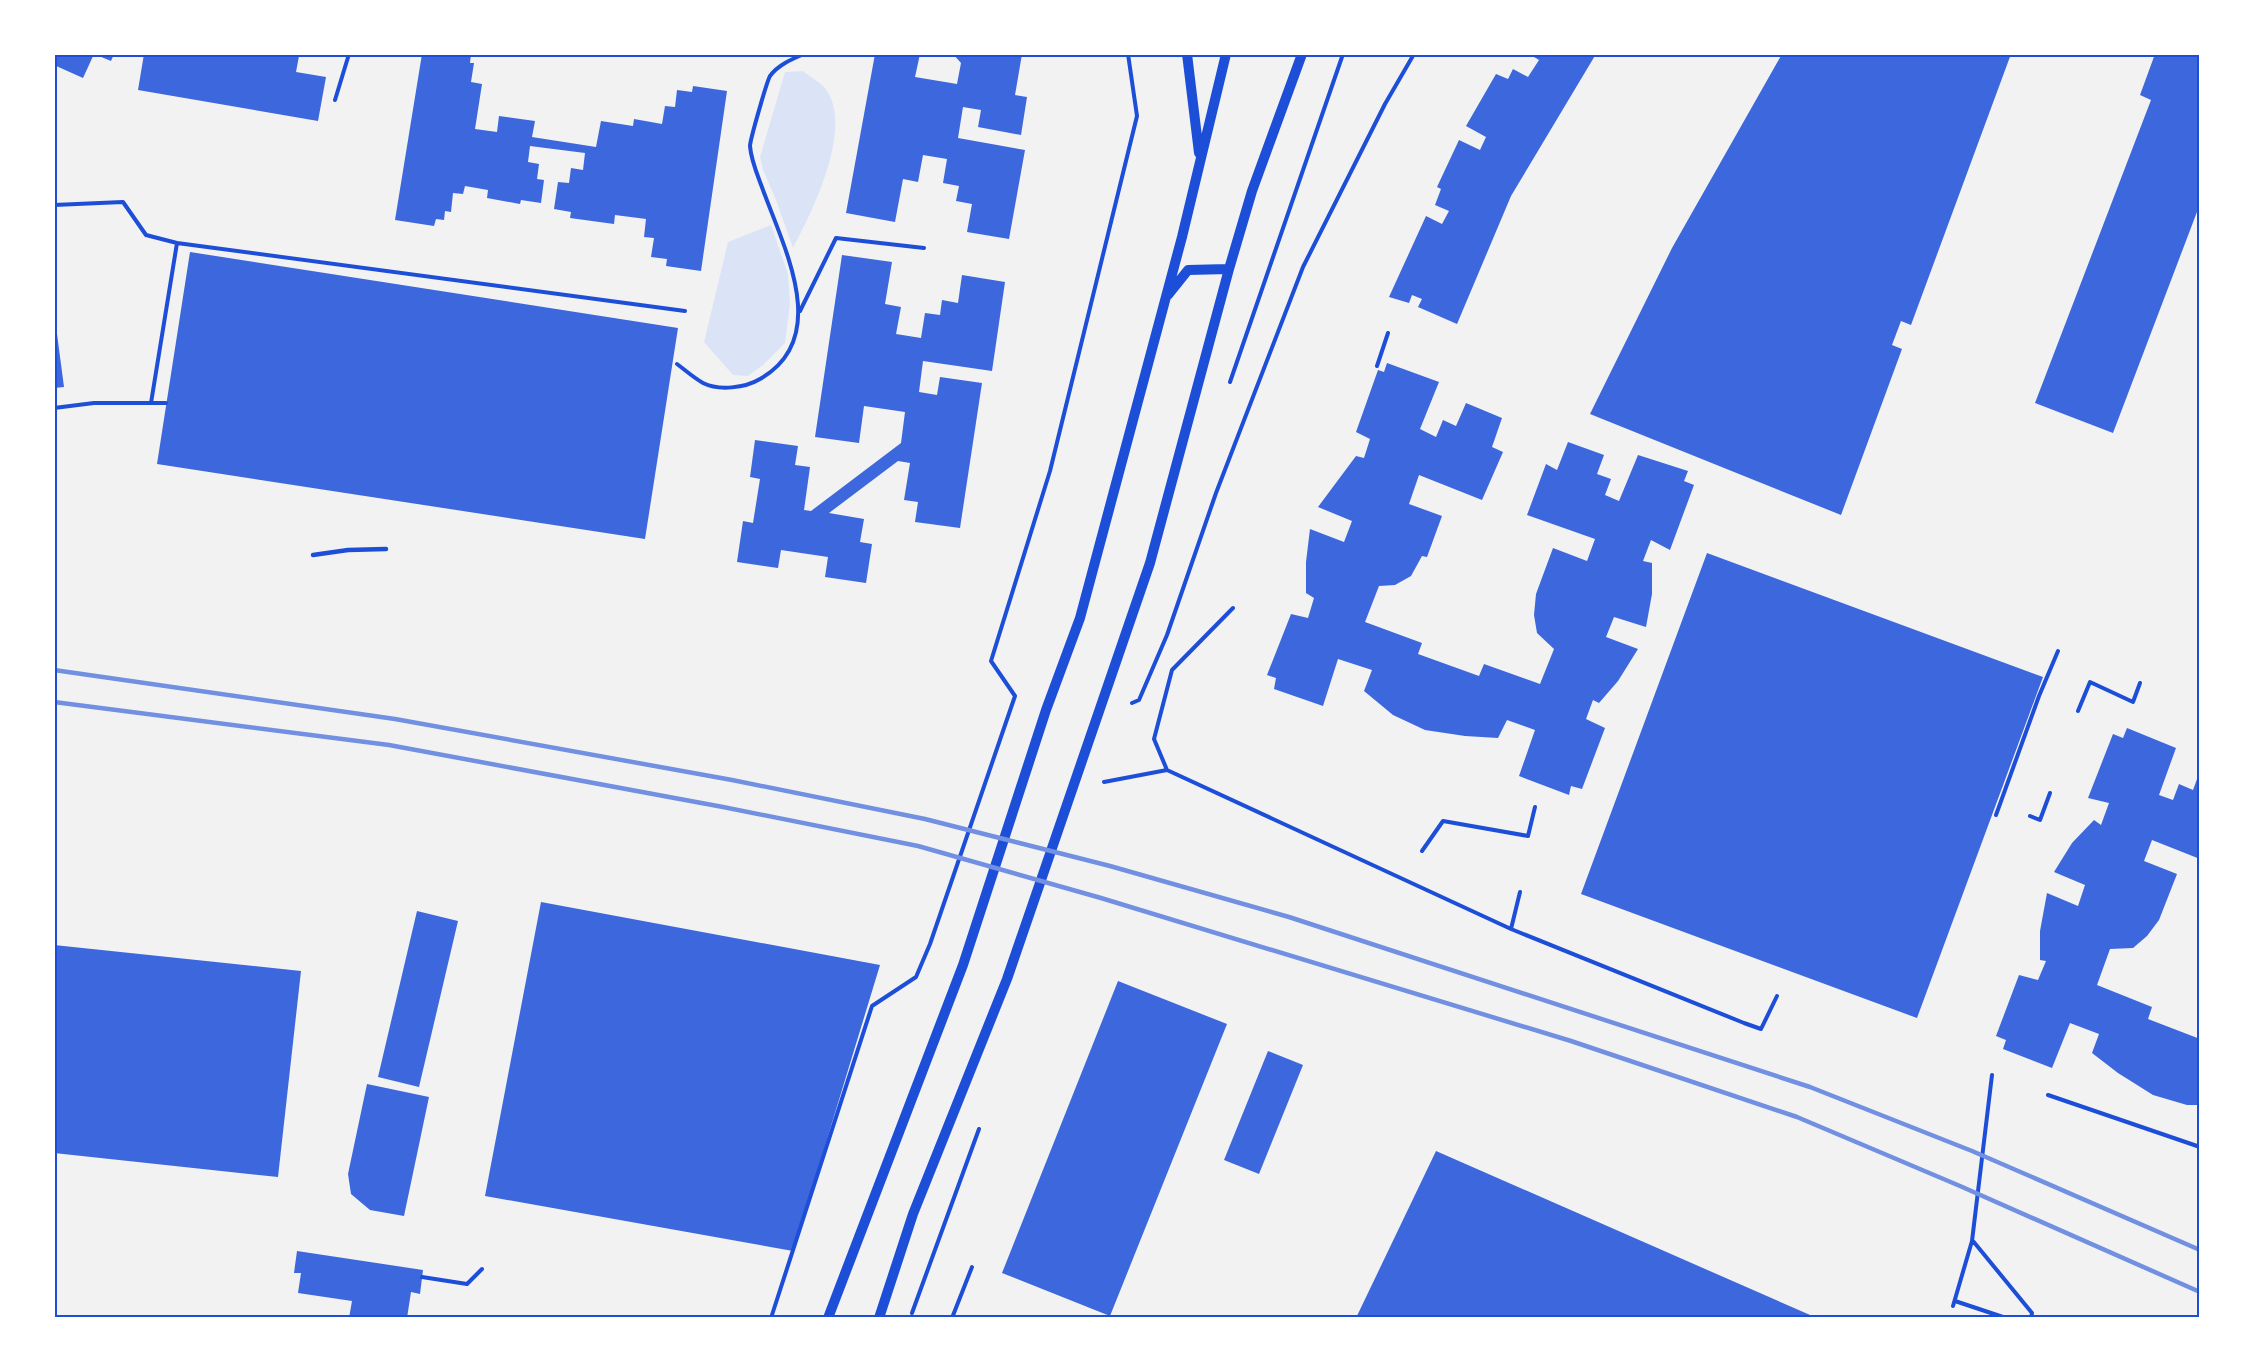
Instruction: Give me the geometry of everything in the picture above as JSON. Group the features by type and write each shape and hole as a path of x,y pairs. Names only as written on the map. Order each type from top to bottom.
{"street":[{"path":"1187,54 1200,162"},
{"path":"828,1318 963,965 1046,710 1080,618 1165,300 1226,54"},
{"path":"879,1318 913,1214 1007,979 1150,563 1252,191 1302,54"},
{"path":"1165,300 1188,270 1229,269"}],"lane":[{"path":"313,555 348,550 386,549"}],"path":[{"path":"334,100 349,54"},
{"path":"800,312 794,274 756,170 750,144 769,77 786,62 804,54"},
{"path":"771,1318 872,1006 916,977 930,944 1015,696 991,661 1050,471 1137,117 1128,54"},
{"path":"1128,705 1139,700 1167,635 1215,494 1303,267 1385,104 1414,54"},
{"path":"54,206 123,202 146,235 177,243 685,311"},
{"path":"677,364 704,384 730,388 753,384 775,371 795,341 800,312 836,238 924,248"},
{"path":"151,403 177,243"},
{"path":"1377,366 1388,333"},
{"path":"54,408 94,403 166,403"},
{"path":"1167,770 1154,739 1173,670 1233,608"},
{"path":"1996,815 2038,696 2058,651"},
{"path":"2078,711 2090,682 2133,702 2140,683"},
{"path":"1095,784 1167,770 1510,929 1761,1029 1777,996"},
{"path":"2030,816 2040,820 2050,793"},
{"path":"1422,851 1443,821 1528,836 1535,807"},
{"path":"1510,929 1520,892"},
{"path":"1992,1075 1972,1241 1954,1303 2006,1318"},
{"path":"2048,1095 2200,1147"},
{"path":"1972,1241 2032,1313 2031,1318"},
{"path":"952,1318 972,1268"},
{"path":"422,1277 467,1284 482,1269"}],"shaded area":[{"path":"803,71 825,88 833,104 835,124 833,146 827,169 793,248 760,157 785,72"},
{"path":"771,225 788,274 790,303 785,343 748,376 733,375 704,342 728,242"}],"building":[{"path":"54,54 94,54 83,78 54,65"},
{"path":"94,54 114,54 111,61"},
{"path":"144,54 299,56 296,72 326,77 318,121 138,90"},
{"path":"422,54 471,54 470,63 474,63 471,82 482,84 475,129 497,132 499,116 535,121 532,137 596,147 601,121 633,126 634,119 662,124 665,106 675,107 677,90 692,92 693,86 727,91 701,271 666,266 667,259 651,257 654,238 644,237 646,219 615,215 614,224 570,218 571,212 554,209 558,182 569,183 571,168 583,170 585,153 530,146 528,162 539,164 537,179 544,180 541,203 521,200 520,204 487,198 488,190 465,186 463,194 453,193 451,212 445,211 444,220 436,219 434,226 395,220"},
{"path":"875,54 920,54 915,77 957,84 961,63 953,54 1022,54 1015,95 1027,97 1021,135 978,127 981,110 963,107 958,138 1025,150 1009,239 967,232 972,204 956,201 959,186 943,183 947,159 923,155 918,182 903,179 895,222 846,213"},
{"path":"1529,54 1596,54 1511,196 1457,324 1418,307 1422,299 1412,295 1409,303 1389,297 1426,216 1442,224 1449,211 1435,205 1441,189 1437,187 1459,140 1480,150 1486,137 1466,126 1496,74 1508,79 1513,69 1528,77 1539,60"},
{"path":"1782,54 2011,54 1911,325 1901,321 1892,345 1902,349 1841,515 1590,414 1672,248"},
{"path":"2155,54 2200,54 2200,204 2113,433 2035,403 2151,100 2140,95"},
{"path":"190,252 678,328 645,539 157,464"},
{"path":"842,255 892,262 885,304 901,307 896,334 921,338 925,313 940,315 942,300 958,303 962,275 1005,282 992,371 923,361 919,392 937,395 940,377 982,383 960,528 915,522 918,502 904,500 910,463 898,461 829,513 864,519 860,542 872,544 866,583 825,577 828,557 781,550 778,568 737,562 743,521 753,523 760,479 750,477 755,440 798,446 795,465 810,467 804,510 811,511 901,443 905,412 864,406 859,443 815,437"},
{"path":"54,311 64,387 54,388"},
{"path":"1387,363 1439,382 1420,429 1436,437 1443,420 1456,426 1466,403 1502,418 1492,447 1503,452 1482,500 1419,475 1409,504 1442,516 1427,557 1422,556 1411,576 1395,585 1379,586 1365,622 1422,643 1418,654 1479,676 1484,664 1540,684 1554,649 1537,633 1534,615 1536,594 1553,548 1587,561 1595,539 1527,515 1546,464 1557,470 1568,442 1604,455 1597,474 1611,479 1605,495 1619,501 1638,455 1688,471 1684,481 1694,485 1670,550 1651,540 1643,561 1652,563 1652,594 1646,627 1614,617 1606,637 1638,649 1618,681 1599,703 1593,700 1586,719 1605,728 1582,789 1571,786 1569,795 1519,776 1535,730 1507,720 1498,738 1425,730 1393,715 1364,691 1372,670 1338,659 1323,706 1274,689 1276,678 1267,675 1291,614 1308,618 1314,598 1306,593 1306,562 1310,529 1344,542 1352,521 1318,507 1356,456 1364,458 1370,439 1356,432 1378,370 1384,372"},
{"path":"1707,553 2043,677 1917,1018 1581,894"},
{"path":"2127,728 2176,748 2159,795 2173,800 2179,784 2193,790 2200,771 2200,859 2152,840 2144,861 2177,874 2159,920 2147,936 2133,948 2110,949 2097,985 2152,1007 2148,1019 2200,1039 2200,1105 2187,1105 2153,1095 2118,1073 2092,1053 2099,1034 2070,1023 2052,1068 2003,1049 2006,1040 1996,1036 2019,975 2038,980 2046,961 2040,960 2040,931 2047,893 2078,906 2085,885 2054,872 2072,843 2094,820 2101,825 2109,803 2088,798 2113,734 2123,738"},
{"path":"541,902 880,965 793,1251 485,1196"},
{"path":"417,911 458,921 419,1087 378,1077"},
{"path":"54,945 301,971 278,1177 54,1153"},
{"path":"1118,981 1227,1024 1110,1316 1002,1273"},
{"path":"1268,1051 1303,1065 1259,1174 1224,1160"},
{"path":"367,1084 429,1097 404,1216 370,1210 351,1194 348,1174"},
{"path":"1436,1151 1817,1318 1356,1318"},
{"path":"297,1251 423,1270 420,1294 411,1292 407,1318 349,1318 352,1301 298,1293 301,1273 294,1273"}],"railway":[{"path":"54,670 395,719 732,780 925,819 1110,866 1289,917 1810,1087 1972,1151 2200,1250"},
{"path":"54,702 389,745 918,846 1101,898 1571,1041 1797,1117 2200,1292"}]}
